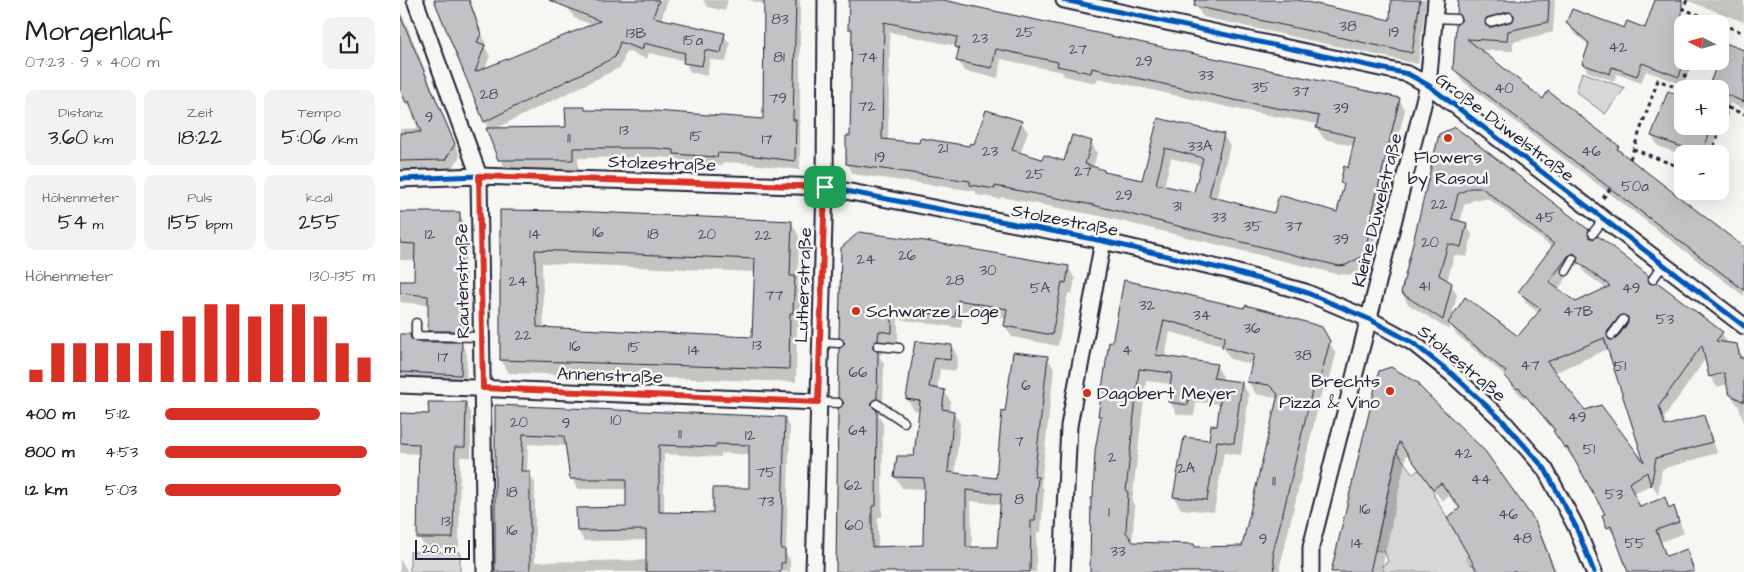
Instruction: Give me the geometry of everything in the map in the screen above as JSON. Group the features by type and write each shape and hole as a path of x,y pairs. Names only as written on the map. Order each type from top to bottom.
{"street":[{"name":"Rautenstraße","path":"416,0 479,176 485,572"},
{"name":"Lutherstraße","path":"814,572 825,187 826,0"},
{"name":"Große Düwelstraße","path":"1064,0 1408,74 1428,85 1744,326"},
{"name":"Kleine Düwelstraße","path":"1310,572 1311,547 1428,85 1436,0"},
{"name":"Stolzestraße","path":"400,179 479,176 825,187 1103,241 1227,270 1304,292 1369,319 1413,343 1452,374 1502,420 1544,469 1576,527 1594,572"},
{"path":"1062,572 1069,426 1103,241"},
{"name":"Annenstraße","path":"400,385 818,402"}],"lane":[{"path":"1490,22 1508,16"},
{"path":"1435,18 1456,19"},
{"path":"1593,233 1603,220"},
{"path":"1566,271 1573,259"},
{"path":"1653,279 1663,265"},
{"path":"1612,335 1623,320"},
{"path":"416,323 416,336 482,337"},
{"path":"820,342 839,343"},
{"path":"878,346 899,348"},
{"path":"818,402 838,403"},
{"path":"877,404 904,422"}],"path":[{"path":"1687,0 1683,9 1699,15"},
{"path":"1729,26 1744,32"},
{"path":"1630,158 1658,80 1674,86"},
{"path":"1729,108 1744,114"},
{"path":"1633,149 1674,165"}],"shaded area":[{"path":"1582,72 1625,88 1605,114 1576,92"},
{"path":"1397,452 1413,474 1420,469 1433,489 1434,496 1470,554 1466,557 1471,565 1474,563 1478,572 1384,572 1382,565 1388,562 1385,552 1375,550"},
{"path":"410,552 460,552 460,572 410,572"}],"building":[{"path":"434,0 469,0 481,34 477,42 485,45 475,72 600,21 549,0 659,0 653,17 725,33 721,53 705,50 702,66 683,63 685,53 644,43 642,50 620,42 615,57 484,122"},
{"path":"764,0 796,0 793,120 796,120 795,161 738,154 718,153 717,157 674,154 674,150 652,148 573,148 573,160 498,160 486,128 566,127 565,107 585,107 585,110 655,111 763,119"},
{"path":"849,0 943,0 1400,98 1372,213 1365,255 1346,265 1339,266 1093,205 995,186 995,189 970,185 970,181 846,164 846,136 850,136 852,29 848,29","holes":["884,22 957,37 955,47 959,48 956,61 992,68 996,49 1058,62 1057,66 1091,73 1092,68 1234,100 1319,116 1316,128 1355,137 1348,168 1344,166 1340,183 1344,184 1337,212 1279,195 1274,213 1209,196 1224,134 1158,118 1142,180 1104,172 1104,170 1085,164 1092,141 1072,135 1064,161 1044,155 1042,159 1012,150 1022,121 986,110 974,144 970,143 969,146 920,138 919,143 882,139","1165,148 1203,158 1194,192 1156,184"]},
{"path":"1195,0 1298,0 1390,20 1391,0 1420,0 1412,53 1194,6"},
{"path":"1458,0 1549,0 1548,22 1508,31 1507,41 1467,39 1543,99 1548,91 1619,146 1617,149 1674,193 1674,200 1683,200 1744,247 1744,290 1453,69 1456,25 1462,20 1457,14","holes":["1508,12 1514,15 1513,21 1491,27 1486,26 1486,18"]},
{"path":"1655,0 1682,0 1682,15 1674,15 1674,70 1681,70 1679,77 1642,63 1637,76 1612,67 1610,74 1582,64 1589,43 1566,23 1572,9 1624,28 1627,21 1645,28"},
{"path":"400,15 455,144 445,160 400,161 400,133 421,132 409,101 406,103 400,88"},
{"path":"1729,44 1744,50 1744,102 1729,96 1729,80 1711,80 1715,70 1729,70"},
{"path":"1668,91 1674,94 1674,135 1709,135 1705,145 1676,145 1651,136"},
{"path":"1455,127 1589,230 1589,237 1593,239 1598,236 1649,276 1649,283 1657,282 1723,332 1716,341 1737,344 1740,358 1744,358 1744,402 1729,394 1724,373 1709,377 1702,345 1659,406 1665,426 1704,415 1712,442 1656,458 1651,486 1647,472 1629,483 1640,507 1665,497 1669,509 1674,506 1679,522 1656,530 1666,556 1687,549 1694,572 1628,572 1611,526 1607,528 1602,515 1605,514 1567,447 1565,448 1553,431 1555,430 1519,388 1517,389 1504,375 1506,372 1448,323 1465,297 1518,336 1541,309 1518,292 1554,244 1482,188 1470,188 1458,194 1452,219 1467,223 1461,247 1448,244 1439,275 1452,283 1443,320 1401,293 1439,134","holes":["1574,253 1578,257 1578,262 1610,286 1576,302 1549,282 1568,256","1621,315 1628,317 1628,323 1616,339 1609,340 1607,332","1604,338 1644,462 1601,405 1585,410 1547,362"]},
{"path":"500,210 571,211 792,221 790,276 795,276 793,313 790,313 789,369 500,360","holes":["535,250 755,259 752,337 537,327"]},
{"path":"400,212 460,212 461,331 428,331 428,296 400,293 400,281 414,281 415,244 400,243"},
{"path":"859,232 925,241 1069,266 1066,283 1062,282 1052,335 1004,326 1007,309 958,300 955,317 892,308 892,333 879,331 878,340 873,345 873,349 878,352 877,398 871,404 877,411 876,506 872,506 872,547 923,545 924,478 894,477 897,456 914,456 920,401 906,399 915,341 952,345 950,360 934,358 929,387 945,390 942,409 954,411 948,472 996,478 1002,411 1005,412 1013,352 1048,356 1034,477 1038,477 1035,521 1031,521 1030,572 836,572 838,409 844,403 838,397 839,349 845,343 839,337 841,248","holes":["966,490 1001,494 997,547 966,547"]},
{"path":"1124,280 1244,308 1245,305 1322,327 1330,341 1320,379 1315,378 1273,552 1275,572 1090,572 1091,498 1093,498 1095,451 1101,416 1098,416 1109,342 1112,343","holes":["1164,320 1225,336 1222,347 1254,355 1247,382 1269,385 1278,394 1242,546 1195,547 1194,544 1133,542 1126,532 1128,492 1126,491 1139,369 1172,373 1168,402 1188,405 1189,390 1221,393 1217,426 1211,425 1209,440 1184,437 1173,497 1207,500 1217,441 1234,443 1242,382 1213,378 1217,364 1156,355"]},
{"path":"400,334 410,334 411,339 416,342 462,342 461,375 400,372"},
{"path":"1391,367 1420,384 1419,386 1485,451 1535,521 1555,572 1478,572 1447,518 1460,508 1441,483 1433,489 1399,442 1370,572 1331,572 1379,371"},
{"path":"428,402 466,402 465,447 455,447 453,538 417,538 419,444 400,443 400,413 429,414"},
{"path":"495,405 785,417 781,549 785,549 785,563 781,563 781,572 646,572 646,530 577,531 576,508 626,507 626,479 570,479 564,436 523,434 521,471 530,471 530,572 495,572","holes":["716,444 749,445 749,488 713,488 713,513 659,512 659,445 716,447"]}],"cycle path":[{"path":"1064,0 1408,74 1428,85 1744,326"},
{"path":"400,179 479,176 825,187 1103,241 1227,270 1305,292 1369,319 1413,343 1452,374 1502,420 1545,469 1576,527 1594,572"}],"place":[{"name":"Flowers by Rasoul","path":"1448,138"},
{"name":"Schwarze Loge","path":"856,311"},
{"name":"Brechts Pizza & Vino","path":"1390,391"},
{"name":"Dagobert Meyer","path":"1087,393"}],"route":[{"path":"479,176 825,187 818,402 483,388 479,176"}]}
